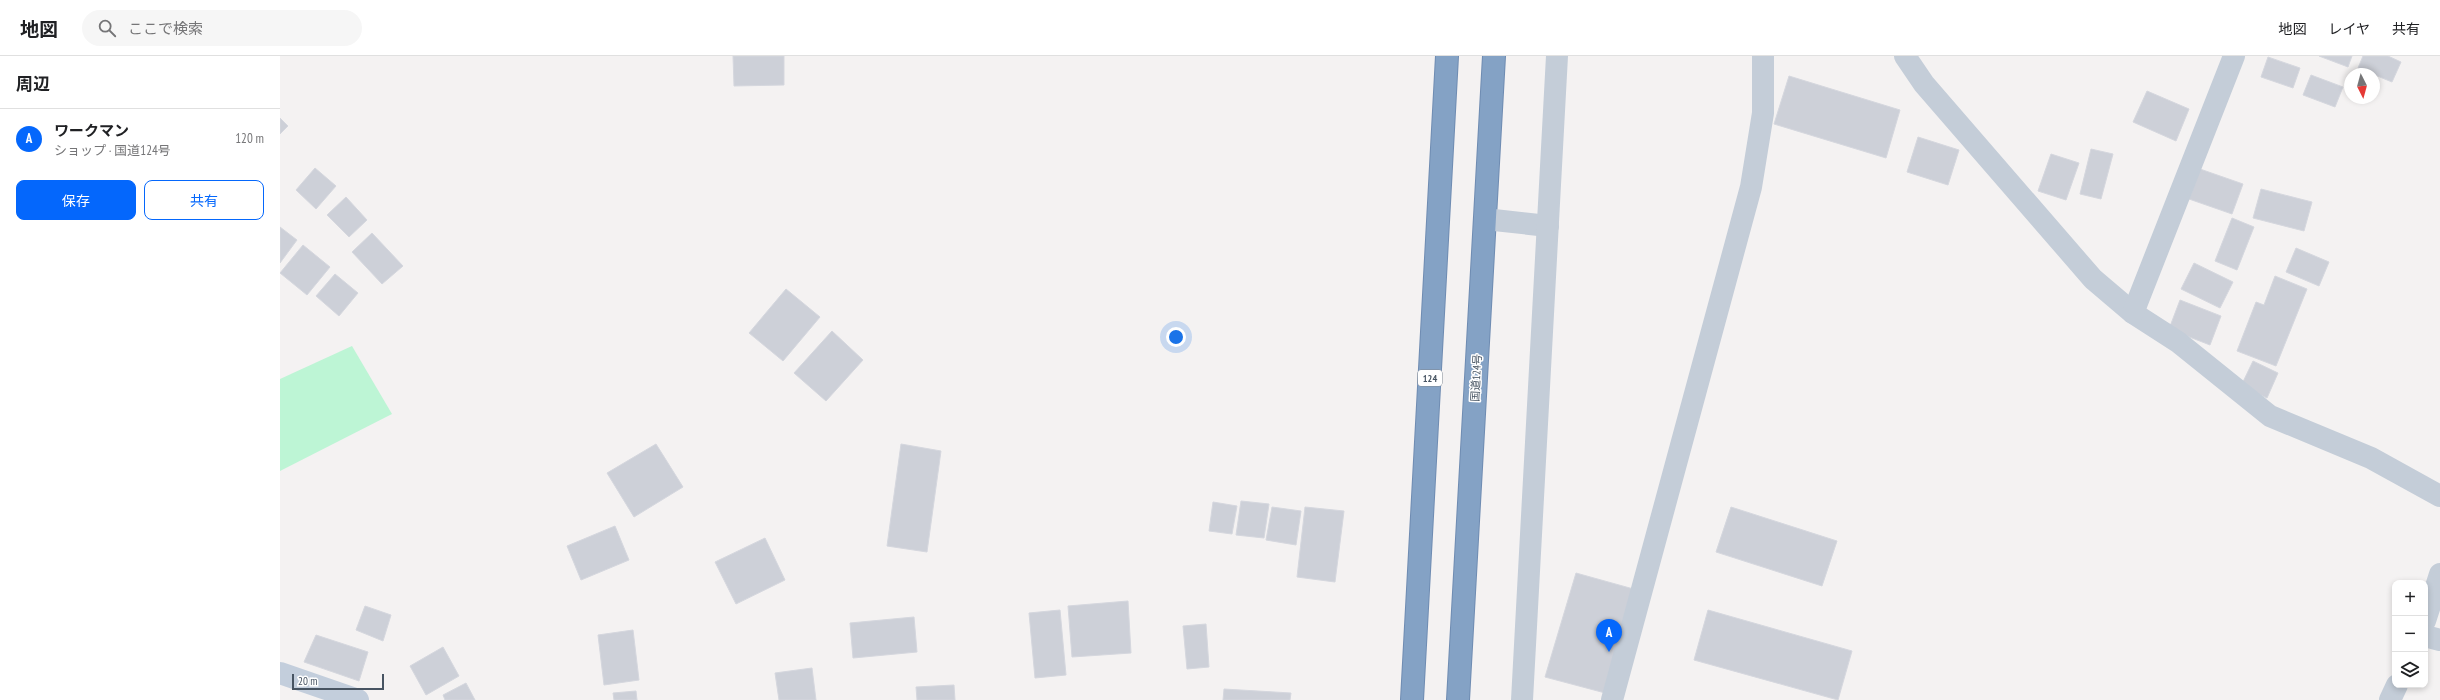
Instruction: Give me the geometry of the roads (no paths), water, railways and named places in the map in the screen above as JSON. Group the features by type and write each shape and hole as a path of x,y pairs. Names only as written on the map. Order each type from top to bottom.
{"highway":[{"name":"124","path":"1412,700 1447,56"},
{"name":"国道124号","path":"1458,700 1494,56"}],"street":[{"path":"1522,700 1557,56"},
{"path":"1612,700 1751,187 1763,113 1764,56"},
{"path":"1906,56 1924,84 2088,273 2133,313 2178,342 2270,416 2371,458 2440,496"},
{"path":"2133,313 2234,56"},
{"path":"1485,219 1548,226"},
{"path":"2427,616 2440,574"},
{"path":"2428,637 2440,640"},
{"path":"280,673 358,700"},
{"path":"2390,700 2396,688"}],"place":[{"name":"ワークマン","path":"1609,652"}]}
